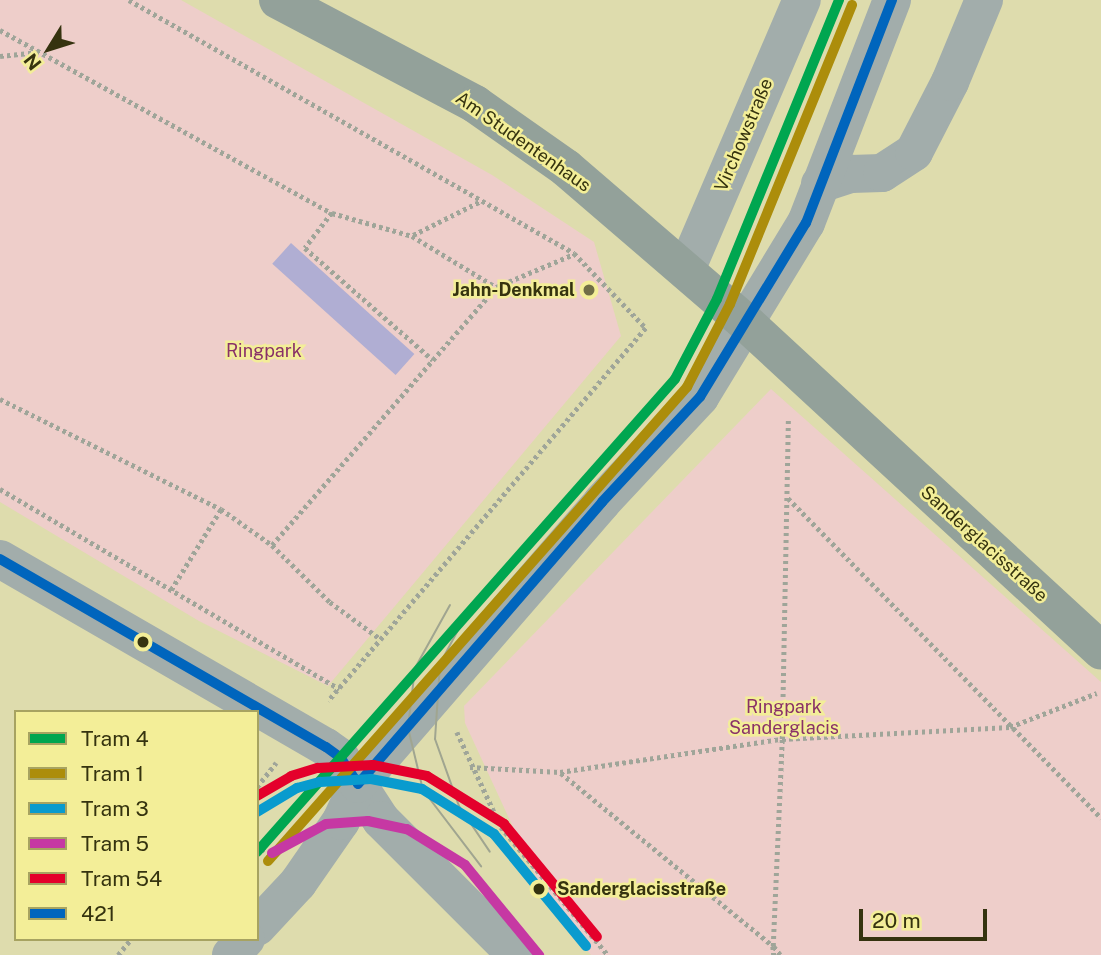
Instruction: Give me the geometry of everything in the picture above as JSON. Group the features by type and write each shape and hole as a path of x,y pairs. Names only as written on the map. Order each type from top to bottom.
{"main road":[{"name":"Am Studentenhaus","path":"278,0 475,104 566,168 744,321"},
{"name":"Sanderglacisstraße","path":"744,321 1101,651"}],"street":[{"name":"Virchowstraße","path":"686,270 802,0"},
{"path":"259,925 298,883 341,821 358,784 435,701 602,502 700,397 806,223 891,0"},
{"path":"820,184 852,174 882,173 914,152 950,82 984,0"},
{"path":"0,559 340,757 381,820 516,955"},
{"path":"231,955 244,941"}],"path":[{"path":"0,489 340,689 379,638 646,328 574,254 130,0"},
{"path":"0,30 332,213 412,236 496,288"},
{"path":"0,56 39,52"},
{"path":"412,236 481,201"},
{"path":"332,213 305,248 433,360"},
{"path":"272,545 496,288 574,254"},
{"path":"0,400 221,509 272,545 330,602 379,638"},
{"path":"774,955 782,739 788,417"},
{"path":"787,497 1101,818"},
{"path":"171,590 221,509"},
{"path":"470,767 560,772 782,739 1010,727 1097,693"},
{"path":"452,720 470,767 501,827 608,955"},
{"path":"560,772 773,946 780,955"},
{"path":"118,955 129,941"}],"green space":[{"name":"Ringpark","path":"0,0 181,0 492,175 594,242 621,336 328,686 199,621 0,502"},
{"name":"Ringpark Sanderglacis","path":"771,389 1101,682 1101,955 591,955 550,907 465,723 464,706"}],"water":[{"path":"291,243 414,354 396,375 272,264"}],"tram line":[{"name":"4","path":"259,850 675,379 717,299 839,0"},
{"name":"1","path":"268,861 687,387 730,304 852,5"},
{"path":"450,605 415,668 408,728 423,790 481,866"},
{"path":"466,615 440,664 435,739 459,806 490,852"},
{"name":"54","path":"259,795 291,776 318,768 373,765 427,776 504,824 597,937"},
{"name":"3","path":"259,811 297,788 320,782 371,779 422,789 494,834 586,946"},
{"name":"5","path":"272,853 326,824 368,821 407,829 465,865 539,955"}],"transit line":[{"name":"421","path":"358,784 602,502 700,397 806,223 892,0"},
{"name":"421","path":"0,559 326,747 340,757 358,784"}],"place":[{"name":"Jahn-Denkmal","path":"589,290"},
{"name":"Sanderglacisstraße","path":"539,889"}]}
